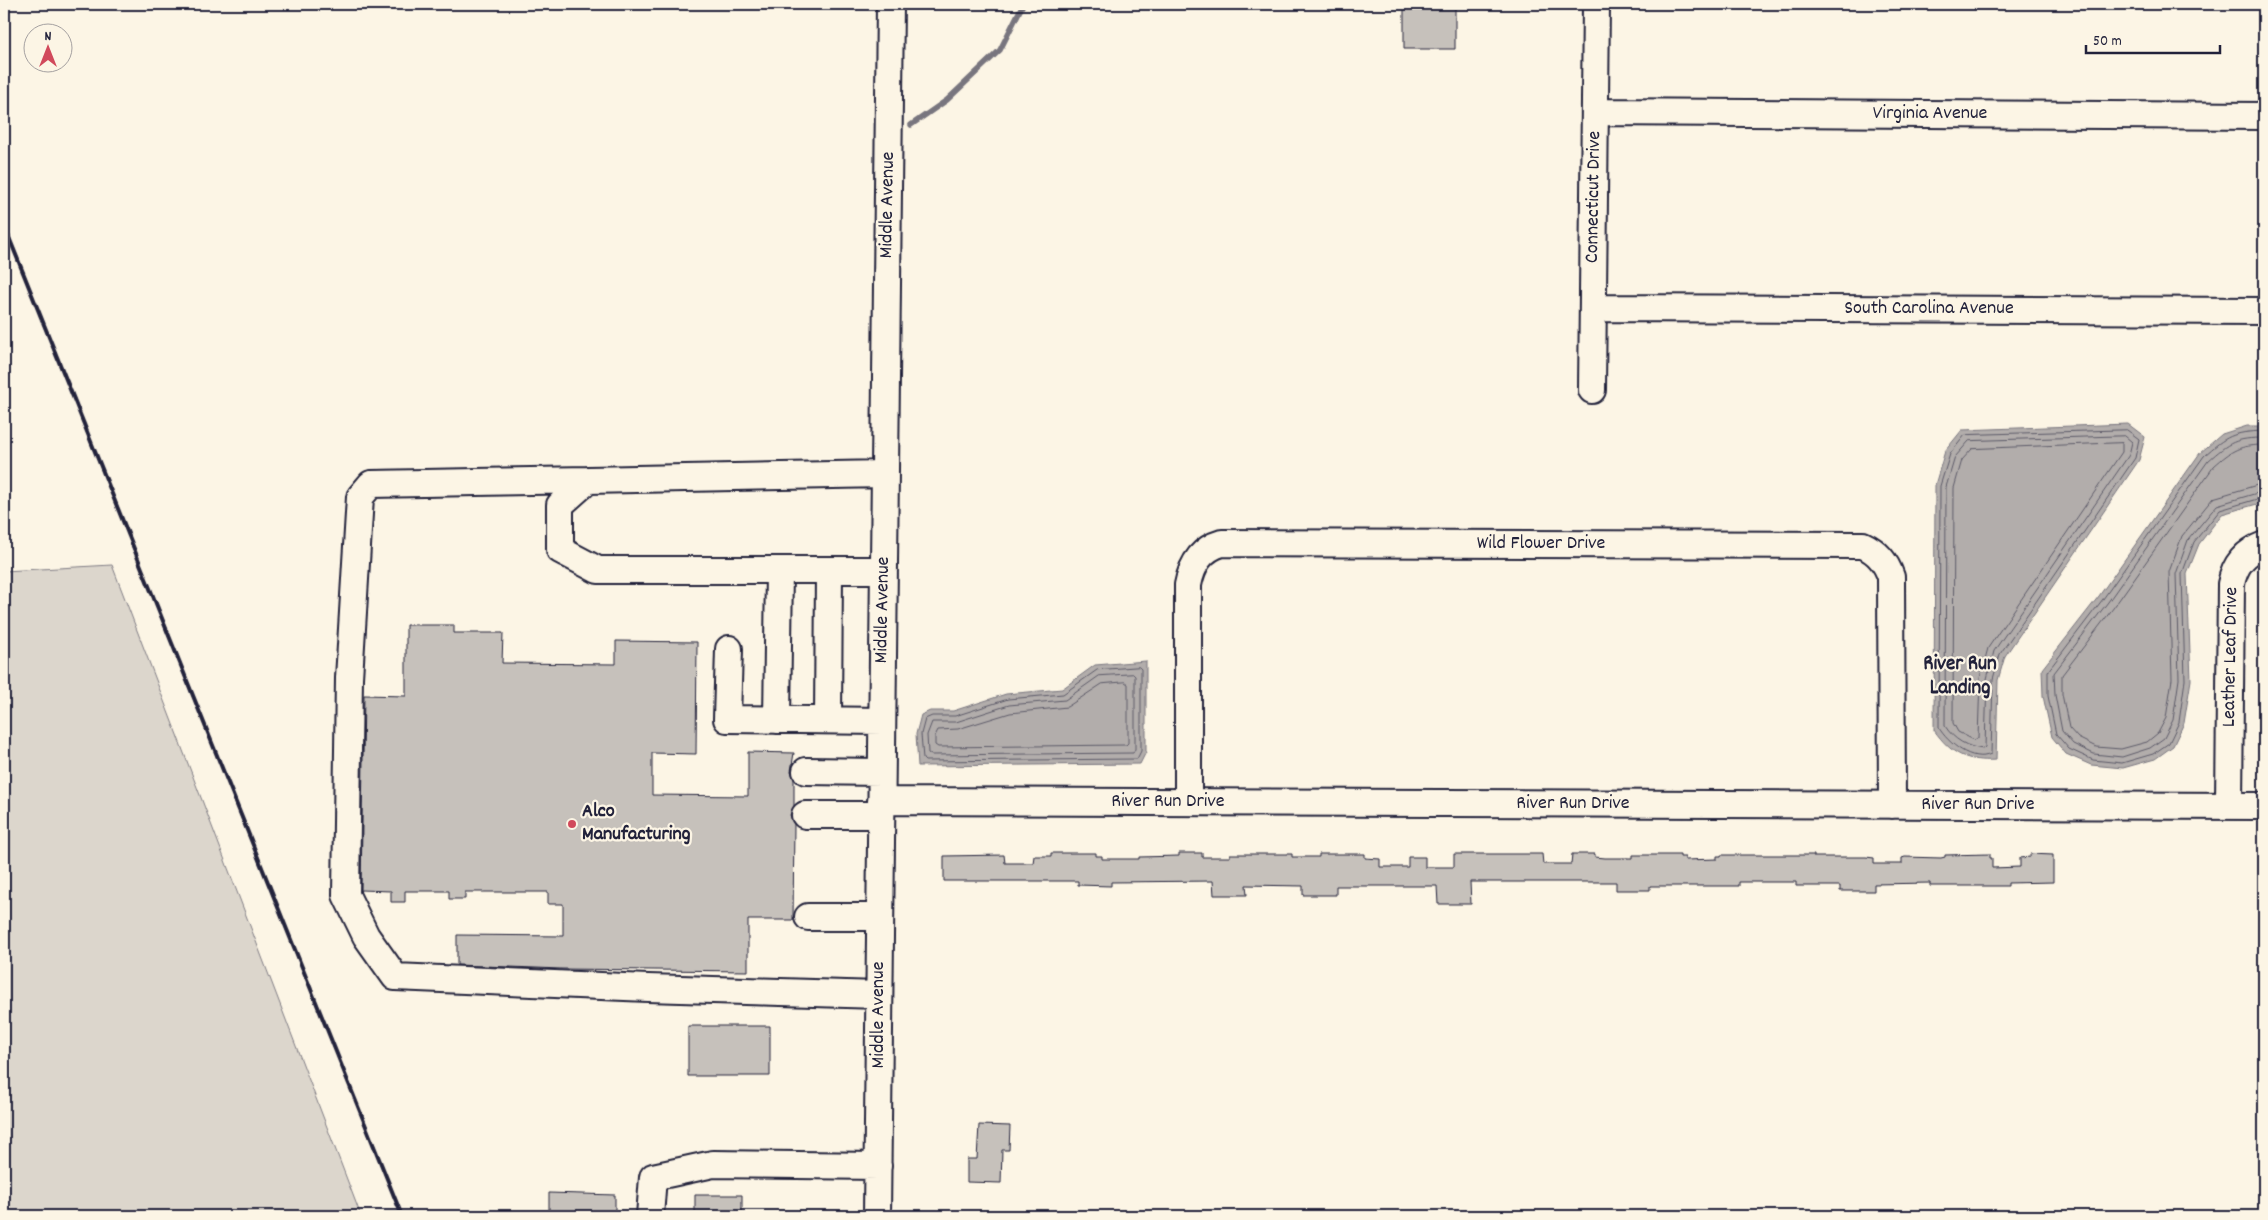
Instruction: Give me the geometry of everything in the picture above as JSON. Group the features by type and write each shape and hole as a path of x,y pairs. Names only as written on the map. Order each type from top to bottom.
{"street":[{"name":"Middle Avenue","path":"877,1216 890,4"},
{"name":"Connecticut Drive","path":"1592,390 1596,4"},
{"name":"Virginia Avenue","path":"1595,112 2264,116"},
{"name":"South Carolina Avenue","path":"1593,308 2264,311"},
{"path":"879,995 648,988 395,977 366,936 346,895 349,678 360,497 372,484 884,474"},
{"path":"588,480 560,505 560,550 598,570 883,570"},
{"name":"Wild Flower Drive","path":"1188,802 1188,585 1190,573 1201,555 1208,548 1222,543 1863,545 1877,554 1888,567 1891,577 1892,805"},
{"name":"Leather Leaf Drive","path":"2229,795 2231,584 2236,567 2241,560 2256,548 2264,546"},
{"path":"777,720 779,570"},
{"path":"828,720 829,570"},
{"path":"729,649 727,719 882,721"},
{"path":"806,771 881,772"},
{"name":"River Run Drive","path":"805,815 881,808 1188,802 1892,805 2229,795 2264,806"},
{"path":"808,917 880,917"},
{"path":"650,1216 653,1176 714,1164 878,1166"}],"shaded area":[{"path":"112,565 361,1216 4,1216 4,571"}],"water":[{"path":"2128,424 2145,437 2139,460 2005,656 1998,680 1996,760 1976,760 1960,755 1953,751 1934,730 1935,485 1945,451 1962,430"},
{"path":"2247,426 2264,426 2264,502 2222,514 2199,544 2187,574 2191,680 2184,723 2173,746 2155,759 2123,768 2091,765 2066,754 2052,737 2043,696 2042,669 2099,596 2200,453 2222,434"},
{"path":"1146,661 1146,752 1140,764 918,766 916,734 921,715 930,711 953,711 1006,694 1062,689 1095,665"}],"building":[{"path":"1404,4 1455,4 1455,49 1404,49"},
{"name":"Alco Manufacturing","path":"406,625 454,625 454,633 503,633 502,663 616,664 616,641 697,642 696,754 652,753 652,795 748,796 748,752 794,753 791,771 794,780 794,806 790,815 794,824 793,920 748,920 748,971 562,969 457,965 457,935 563,936 563,904 548,904 548,892 465,892 465,899 449,899 449,891 405,891 405,902 391,902 391,891 361,890 364,695 406,696"},
{"path":"1051,853 1096,853 1096,856 1102,856 1102,859 1179,856 1179,853 1202,853 1202,857 1230,857 1230,854 1292,854 1292,857 1319,857 1319,854 1365,854 1365,858 1380,859 1380,867 1408,867 1408,857 1425,857 1425,867 1454,867 1454,854 1542,854 1543,864 1571,864 1572,854 1595,854 1595,857 1605,858 1633,858 1633,855 1680,855 1680,857 1685,857 1685,860 1717,859 1717,856 1721,855 1814,855 1814,857 1866,857 1874,858 1874,864 1902,864 1902,858 1905,857 1941,858 1945,857 1945,855 1990,854 1992,868 2020,867 2020,858 2030,857 2030,854 2053,855 2053,882 2008,883 2008,886 1930,886 1930,883 1874,884 1874,891 1840,891 1840,886 1796,886 1796,882 1739,882 1739,886 1650,886 1650,890 1616,890 1616,882 1470,882 1471,904 1438,904 1437,886 1336,886 1336,895 1303,895 1303,886 1246,885 1247,895 1214,895 1213,881 1111,882 1111,886 1078,885 1078,881 944,881 944,856 1004,855 1005,863 1033,863 1034,856 1051,856"},
{"path":"688,1026 770,1026 770,1076 688,1076"},
{"path":"979,1125 1010,1126 1009,1150 1002,1150 1001,1183 967,1182 967,1159 977,1159"},
{"path":"549,1193 615,1195 615,1216 549,1216"},
{"path":"695,1195 742,1195 742,1216 695,1216"}],"waterway":[{"path":"911,125 947,100 1000,50 1023,4"}],"railway":[{"path":"4,225 402,1216"}],"place":[{"name":"Alco Manufacturing","path":"572,824"}],"district":[{"name":"River Run Landing","path":"1960,677"}]}
